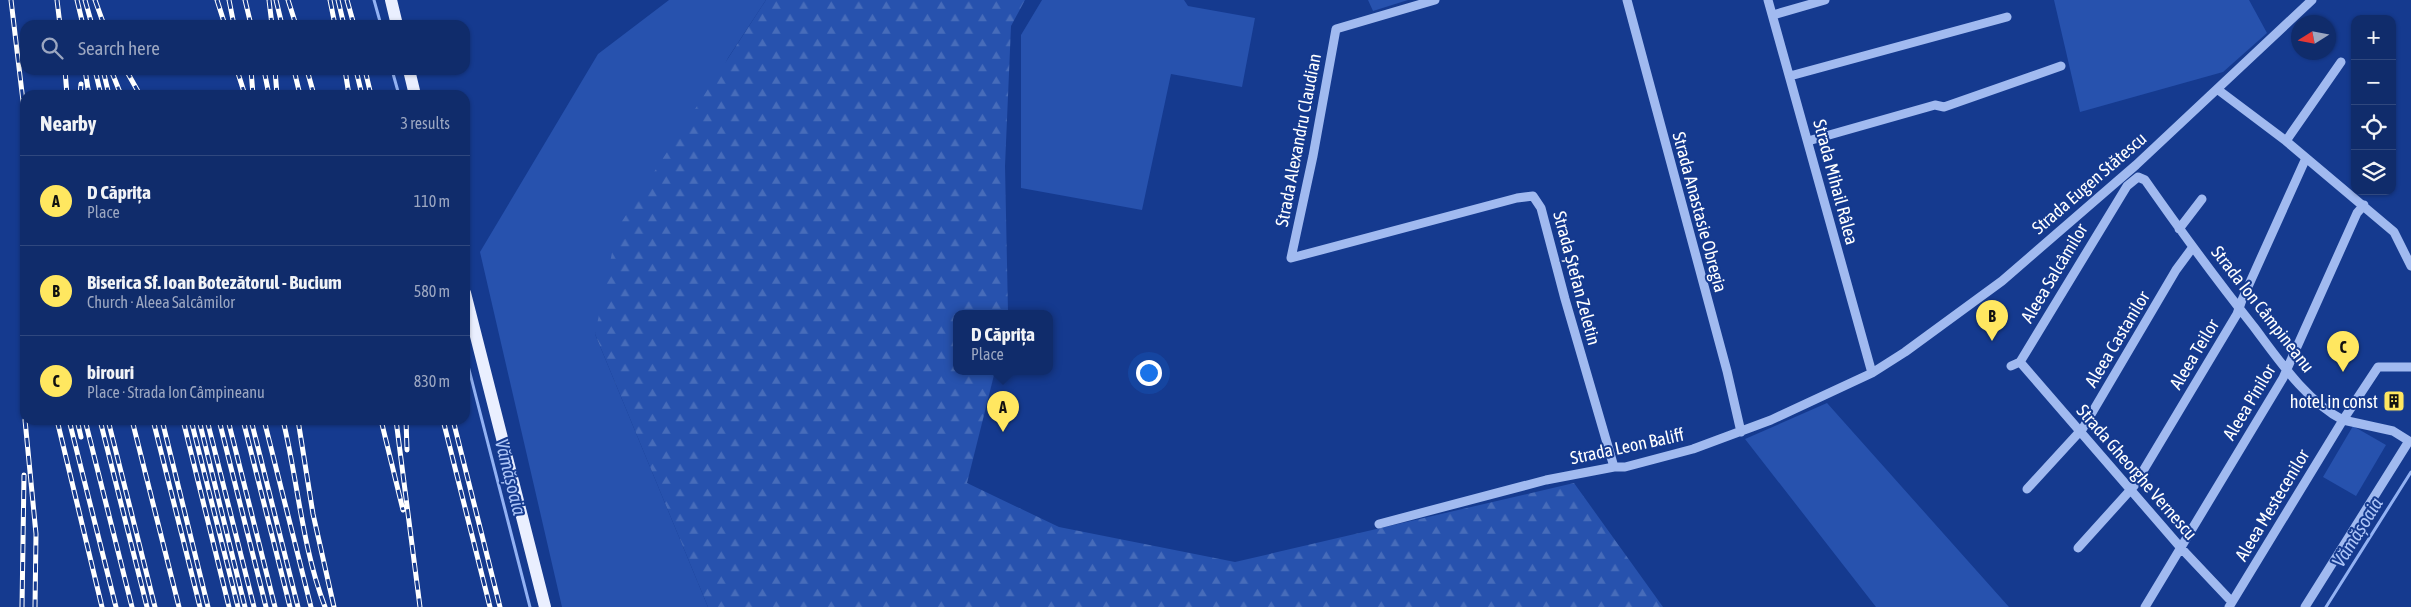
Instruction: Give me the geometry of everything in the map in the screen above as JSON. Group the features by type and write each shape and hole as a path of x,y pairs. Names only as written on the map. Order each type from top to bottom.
{"main road":[{"path":"391,0 397,20"},
{"path":"410,75 414,90"},
{"path":"470,313 545,607"}],"street":[{"name":"Strada Alexandru Claudian","path":"1291,258 1313,156 1336,29 1435,0"},
{"name":"Strada Anastasie Obregia","path":"1627,0 1727,371 1741,432"},
{"name":"Strada Mihail Râlea","path":"1768,0 1872,373"},
{"path":"1773,14 1825,0"},
{"name":"Strada Eugen Stătescu","path":"1872,373 2002,281 2136,165 2312,0"},
{"path":"1790,76 2007,17"},
{"path":"2286,141 2341,62"},
{"path":"1808,140 1935,106 1944,107 2061,66"},
{"path":"2217,89 2286,141 2394,232 2411,266"},
{"name":"Aleea Teilor","path":"2078,548 2132,490 2237,314 2238,308 2306,158"},
{"name":"Aleea Salcâmilor","path":"2015,364 2127,186 2138,177 2145,180"},
{"name":"Strada Ion Câmpineanu","path":"2145,180 2193,248 2287,370 2323,407 2343,420"},
{"name":"Strada Ștefan Zeletin","path":"1291,258 1516,198 1533,196 1542,208 1565,299 1614,467"},
{"path":"2179,229 2202,199"},
{"name":"Aleea Pinilor","path":"2145,607 2287,370 2357,213 2364,205"},
{"name":"Aleea Castanilor","path":"2027,489 2081,431 2176,270 2193,248"},
{"name":"Strada Gheorghe Vernescu","path":"2015,364 2081,431 2231,605"},
{"path":"2305,607 2409,441 2393,431 2343,420 2378,367 2411,367"},
{"name":"Strada Leon Baliff","path":"1379,524 1546,480 1656,460 1741,432 1800,408 1872,373"},
{"name":"Aleea Mestecenilor","path":"2231,605 2343,420"}],"green space":[{"path":"669,0 766,0 728,58 595,334 708,607 562,607 480,252 598,54"},
{"path":"766,0 1025,0 1011,26 1005,166 1008,310 953,310 953,375 994,375 967,483 1059,527 1235,562 1574,483 1663,607 708,607 595,334 617,229"},
{"path":"1042,0 1184,0 1188,6 1255,18 1242,87 1171,74 1142,210 1021,188 1021,35"},
{"path":"1368,0 1408,0 1373,11"},
{"path":"2054,0 2249,0 2267,33 2223,72 2080,112"},
{"path":"1827,403 2009,607 1876,607 1745,439"},
{"path":"2353,426 2386,445 2356,496 2323,477"}],"waterway":[{"name":"Vămășoaia","path":"374,0 380,20"},
{"name":"Vămășoaia","path":"393,75 398,90"},
{"name":"Vămășoaia","path":"470,373 530,607"},
{"name":"Vămășoaia","path":"2326,607 2411,472"}],"railway":[{"path":"11,0 22,90"},
{"path":"57,0 59,20"},
{"path":"77,0 82,20"},
{"path":"85,0 91,20"},
{"path":"95,0 102,20"},
{"path":"217,0 223,20"},
{"path":"229,0 233,20"},
{"path":"245,0 250,20"},
{"path":"269,0 271,20"},
{"path":"276,0 281,20"},
{"path":"288,0 294,20"},
{"path":"330,0 334,20"},
{"path":"338,0 343,20"},
{"path":"347,0 353,20"},
{"path":"65,75 67,90"},
{"path":"86,75 88,90"},
{"path":"96,75 100,90"},
{"path":"104,75 108,90"},
{"path":"113,75 119,90"},
{"path":"129,75 137,90"},
{"path":"239,75 243,90"},
{"path":"251,75 253,90"},
{"path":"265,75 268,90"},
{"path":"275,75 277,90"},
{"path":"295,75 299,90"},
{"path":"308,75 313,90"},
{"path":"346,75 348,90"},
{"path":"357,75 361,90"},
{"path":"366,75 370,90"},
{"path":"80,90 81,84"},
{"path":"25,425 36,534 35,607"},
{"path":"58,425 102,607"},
{"path":"70,425 116,607"},
{"path":"78,425 81,437"},
{"path":"86,425 132,607"},
{"path":"101,425 147,607"},
{"path":"109,425 155,607"},
{"path":"133,425 179,607"},
{"path":"154,425 200,607"},
{"path":"163,425 208,607"},
{"path":"184,425 229,607"},
{"path":"192,425 238,607"},
{"path":"200,425 245,607"},
{"path":"208,425 254,607"},
{"path":"220,425 266,607"},
{"path":"229,425 275,607"},
{"path":"244,425 290,607"},
{"path":"252,425 298,607"},
{"path":"265,425 311,607"},
{"path":"284,425 311,561 325,607"},
{"path":"299,425 313,514 334,607"},
{"path":"382,425 403,510"},
{"path":"397,425 420,607"},
{"path":"406,425 407,450"},
{"path":"444,425 490,607"},
{"path":"454,425 500,607"},
{"path":"22,607 24,475"}],"place":[{"name":"Biserica Sf. Ioan Botezătorul - Bucium","path":"1992,341"},
{"name":"birouri","path":"2343,372"},
{"name":"hotel in const","path":"2394,401"},
{"name":"D Căprița","path":"1003,432"}]}
